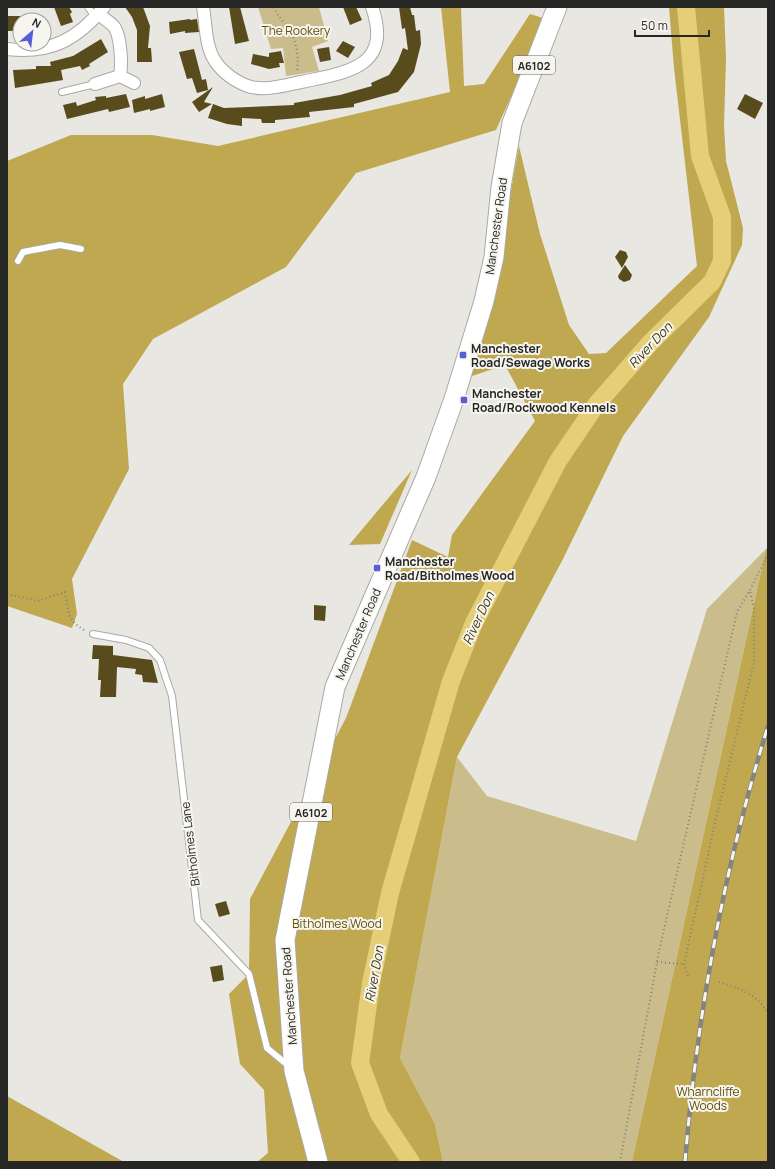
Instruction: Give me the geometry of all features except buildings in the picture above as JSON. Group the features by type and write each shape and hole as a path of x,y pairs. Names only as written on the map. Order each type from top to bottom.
{"main road":[{"name":"Manchester Road","path":"318,1162 294,1071 285,940 335,687 426,477 454,399 484,302 494,257 501,187 512,123 557,7"}],"street":[{"path":"203,7 210,51 215,60 230,77 240,83 253,87 268,88 344,74 364,64 377,44 378,22 372,7"},
{"path":"7,49 26,51 56,46 72,37 96,11 114,27 117,34 121,62 120,76"},
{"path":"95,84 120,76 134,83"}],"lane":[{"path":"62,92 95,84"},
{"path":"18,261 23,252 60,245 81,248"},
{"name":"Bitholmes Lane","path":"93,634 132,642 149,648 160,660 172,696 198,920 249,974 267,1048 294,1071"}],"path":[{"path":"274,7 278,17 290,31 296,46 298,62 296,76"},
{"path":"620,1162 657,962 682,843 737,612 768,554"},
{"path":"688,976 684,964 715,822 754,662 754,609 750,590"},
{"path":"7,594 38,601 65,592 71,619 74,624 93,634"},
{"path":"657,962 684,964"},
{"path":"719,982 755,997 768,1014"}],"green space":[{"name":"The Rookery","path":"258,7 319,7 328,41 312,47 319,71 286,76 283,48 271,49"},
{"path":"441,7 461,7 464,86 484,84 530,14 546,19 496,130 356,173 286,267 153,339 123,384 129,469 72,579 77,614 72,628 7,606 7,161 71,135 152,135 218,146 450,92"},
{"name":"Bitholmes Wood","path":"669,7 724,7 726,58 724,125 726,161 743,228 742,245 709,317 623,436 562,561 457,757 400,1058 435,1124 443,1162 257,1162 268,1153 264,1090 240,1064 229,994 249,974 250,899 346,718 412,540 448,557 452,535 535,421 505,365 469,377 494,285 519,146 540,234 569,325 589,354 606,353 697,266 674,68"},
{"path":"412,470 380,544 349,545"},
{"name":"Wharncliffe Woods","path":"768,548 768,1162 632,1162 766,549"},
{"path":"766,549 632,1162 443,1162 435,1124 400,1058 457,757 487,796 636,841 707,609"},
{"path":"7,1096 124,1162 7,1162"}],"waterway":[{"name":"River Don","path":"411,1162 379,1114 360,1063 371,983 390,893 451,681 474,623 558,461 596,405 650,343 712,282 722,261 722,217 700,156 686,7"}],"railway":[{"path":"685,1162 697,1051 714,942 738,833 768,726"}],"place":[{"name":"Manchester Road/Sewage Works","path":"463,355"},
{"name":"Manchester Road/Rockwood Kennels","path":"464,400"},
{"name":"Manchester Road/Bitholmes Wood","path":"377,568"}]}
